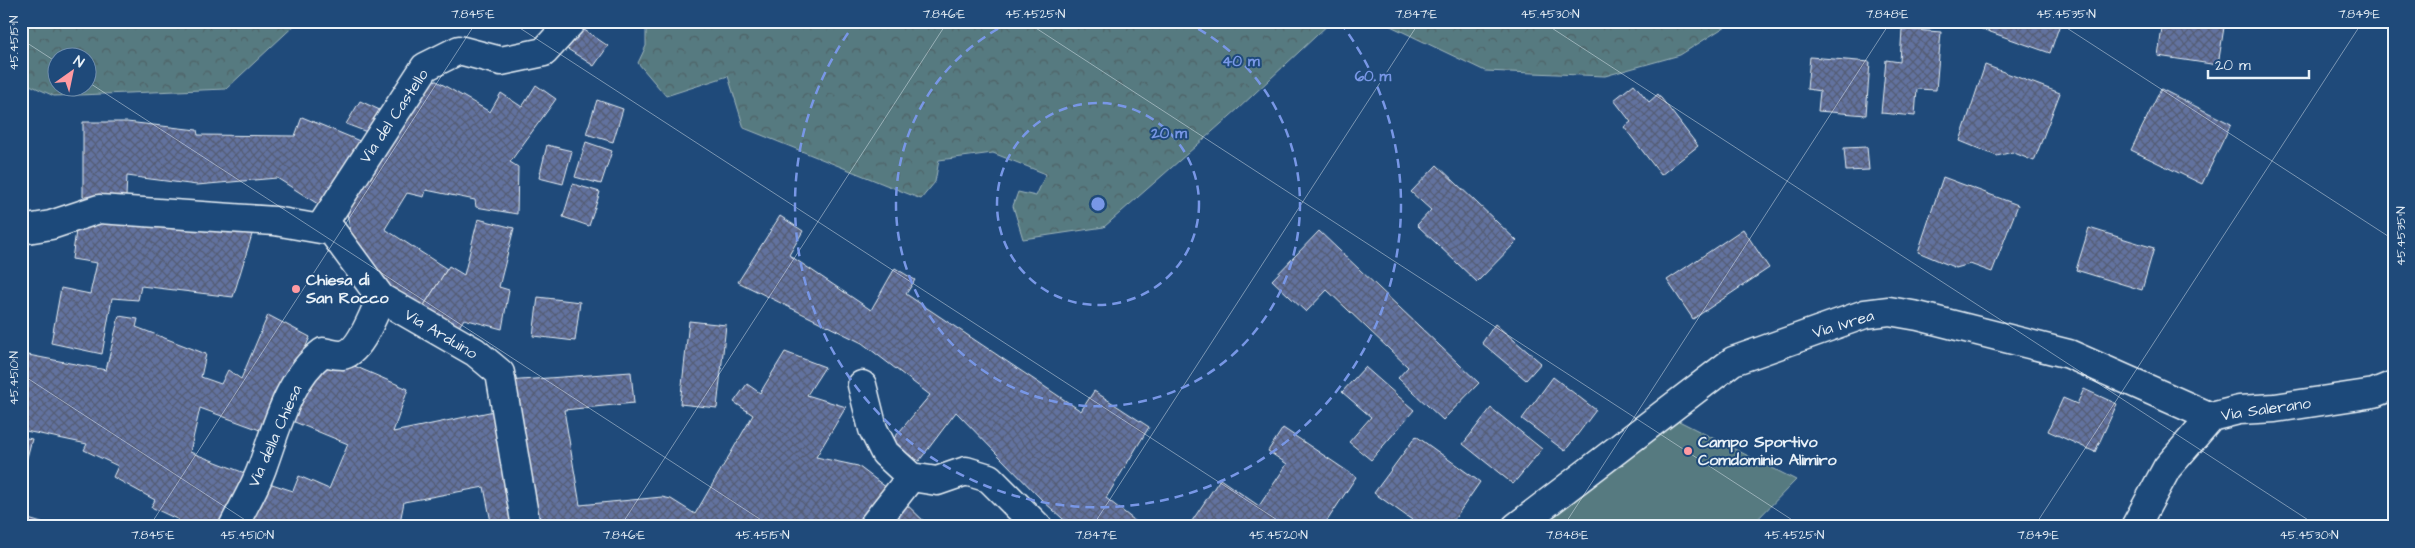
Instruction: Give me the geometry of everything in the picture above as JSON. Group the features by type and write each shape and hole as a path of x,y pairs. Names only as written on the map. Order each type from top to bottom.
{"street":[{"name":"Via del Castello","path":"322,228 425,67 459,50 501,61 544,52 572,21"},
{"name":"Via Arduino","path":"21,230 51,226 99,210 275,221 332,231 381,298 475,352 500,373 526,527"},
{"name":"Via della Chiesa","path":"233,527 263,466 289,397 311,361 323,352 342,355 352,352 362,339 381,298"},
{"name":"Via Ivrea","path":"1516,527 1733,361 1865,314 1889,311 1918,316 2069,354 2211,417"},
{"path":"862,385 873,429 885,453 910,477 937,481 966,470 990,478 1038,527"},
{"name":"Via Salerano","path":"2135,527 2167,468 2211,417 2239,410 2275,408 2374,393 2394,385"},
{"path":"872,527 910,477"}],"green space":[{"path":"21,21 299,21 226,89 98,94 98,48 48,48 48,93 21,81"},
{"path":"646,21 1332,21 1238,109 1104,227 1023,239 1013,206 1018,192 1036,196 1046,174 993,153 939,160 935,182 921,199 744,128 728,76 666,96 638,63 646,46"},
{"path":"1380,21 1734,21 1680,55 1605,76 1485,71"},
{"name":"Campo Sportivo Comdominio Alimiro","path":"1679,421 1796,480 1750,527 1533,527"}],"building":[{"path":"1982,21 2061,21 2050,53 1979,28"},
{"path":"2163,21 2225,21 2218,65 2158,56"},
{"path":"577,25 608,46 594,66 563,46"},
{"path":"1902,29 1941,32 1936,90 1917,89 1915,116 1881,113 1886,60 1900,62"},
{"path":"1810,57 1870,62 1866,115 1818,111 1820,91 1807,89"},
{"path":"1985,65 2060,93 2034,161 2012,152 1997,156 1960,141"},
{"path":"433,79 490,112 501,93 522,107 536,85 556,99 510,162 518,167 517,214 476,207 475,200 426,190 424,197 407,193 385,229 447,269 418,315 355,255 346,208"},
{"path":"1634,84 1649,102 1658,94 1698,146 1661,175 1624,127 1631,122 1614,100"},
{"path":"2161,89 2231,124 2202,184 2131,150"},
{"path":"597,100 623,109 613,142 586,134"},
{"path":"360,101 382,111 367,132 346,124"},
{"path":"302,117 362,142 321,206 277,178 197,185 127,176 126,196 83,197 83,122 127,122 197,130 198,135 295,136"},
{"path":"586,142 612,151 601,184 575,177"},
{"path":"547,145 572,151 563,184 539,178"},
{"path":"1867,147 1869,170 1846,171 1844,148"},
{"path":"1437,165 1517,241 1477,282 1417,225 1431,210 1411,192"},
{"path":"1943,177 2018,205 1992,272 1970,264 1956,268 1918,252"},
{"path":"573,184 600,192 589,226 563,217"},
{"path":"780,216 803,231 789,255 871,310 895,268 915,280 906,294 1081,411 1094,391 1149,427 1106,498 1143,527 1072,527 1043,501 956,412 919,461 890,443 930,395 862,343 738,282"},
{"path":"98,218 254,228 233,297 141,286 138,300 112,298 102,354 51,343 61,288 90,294 97,263 72,259 76,231"},
{"path":"478,219 514,228 499,287 509,290 502,329 464,319 453,336 418,315 449,266 464,275"},
{"path":"2089,228 2154,248 2142,290 2076,270"},
{"path":"1743,229 1769,268 1693,319 1667,280"},
{"path":"1319,231 1479,383 1443,420 1398,378 1408,367 1327,290 1306,312 1272,280"},
{"path":"538,297 580,302 575,341 533,336"},
{"path":"268,315 310,337 268,433 200,408 190,452 255,477 229,527 176,527 179,520 151,507 155,500 113,477 118,466 84,450 87,444 21,430 23,354 106,370 119,316 138,319 136,327 206,354 201,377 221,384 228,370 241,379"},
{"path":"689,321 726,325 717,408 680,404"},
{"path":"1495,324 1541,363 1526,380 1482,343"},
{"path":"785,352 825,367 807,395 846,407 816,457 858,466 891,491 864,527 535,527 507,381 631,372 634,403 564,410 580,505 662,497 671,499 695,514 753,415 734,402 747,384 760,393"},
{"path":"331,356 408,389 393,432 499,410 519,527 492,527 484,487 404,502 399,527 237,527 260,480 293,491 299,476 329,489 348,444 285,418"},
{"path":"1365,367 1414,410 1371,460 1349,442 1371,417 1342,392"},
{"path":"1553,377 1596,410 1565,451 1522,419"},
{"path":"2084,389 2117,404 2095,452 2048,431 2063,398 2077,404"},
{"path":"1491,408 1542,449 1513,484 1463,444"},
{"path":"1283,428 1356,477 1323,527 1195,527 1190,524 1220,479 1259,506 1287,464 1268,451"},
{"path":"1416,436 1480,482 1449,527 1422,527 1374,493"},
{"path":"21,437 32,439 21,480"},
{"path":"901,499 930,527 879,527"},
{"path":"21,508 28,509 25,518 55,527 21,527"}],"place":[{"name":"Chiesa di San Rocco","path":"296,289"},
{"name":"Campo Sportivo Comdominio Alimiro","path":"1688,451"}]}
